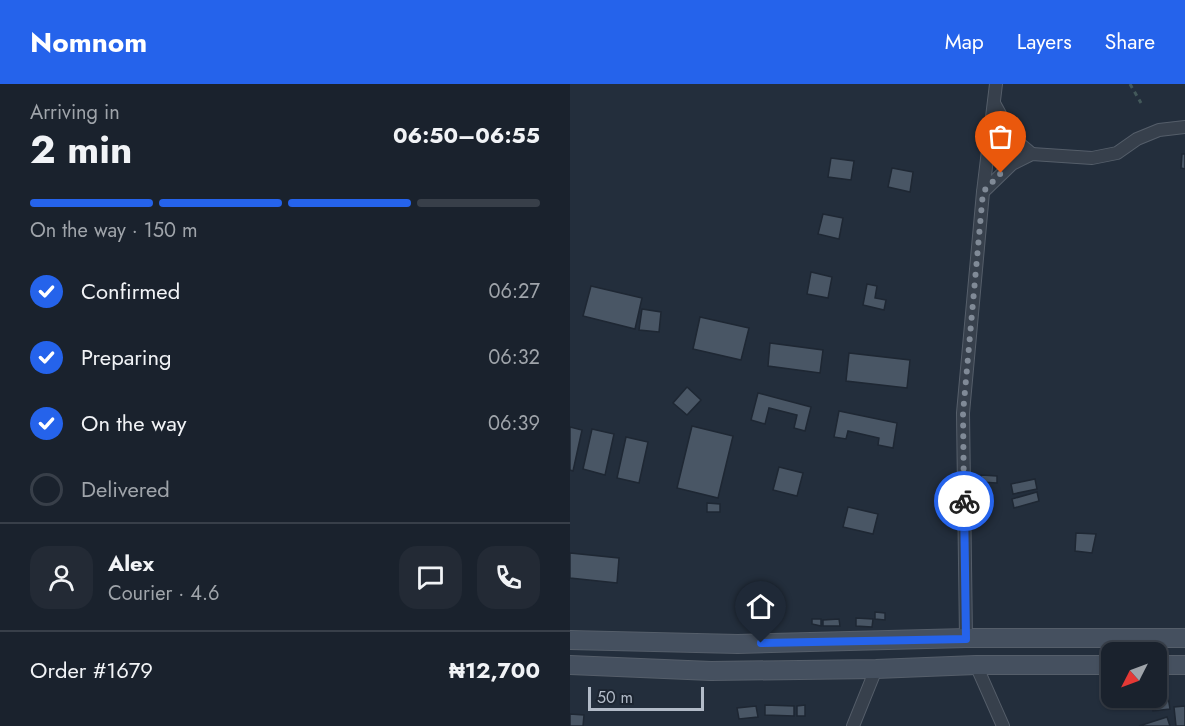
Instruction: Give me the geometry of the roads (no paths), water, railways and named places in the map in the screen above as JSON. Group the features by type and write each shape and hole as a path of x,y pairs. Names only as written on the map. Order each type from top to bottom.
{"main road":[{"path":"570,640 738,644 966,639 1185,638"},
{"path":"570,665 711,671 976,665 1101,665"},
{"path":"1167,665 1185,665"}],"street":[{"path":"966,639 963,413 983,192 996,84"},
{"path":"994,102 1013,138 1032,154"},
{"path":"983,192 1012,164 1032,154 1092,158 1117,153 1159,130 1185,127"},
{"path":"976,665 1003,726"},
{"path":"853,726 876,669"}]}
